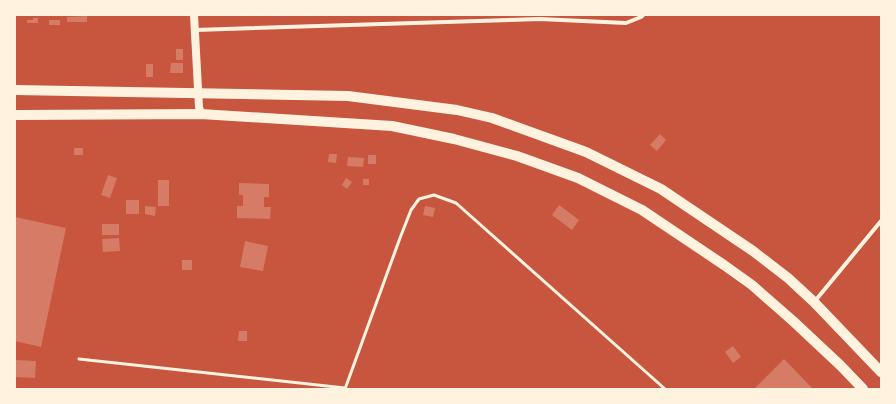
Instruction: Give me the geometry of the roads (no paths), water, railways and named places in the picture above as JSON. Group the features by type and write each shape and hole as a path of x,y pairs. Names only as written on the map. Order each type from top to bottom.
{"main road":[{"path":"194,15 198,107 201,114"},
{"path":"15,90 348,96 457,110 492,118 586,152 661,189 753,251 788,278 814,302 881,372"},
{"path":"15,115 201,114 392,126 454,139 517,156 578,178 642,210 724,265 752,285 793,321 863,389"}],"street":[{"path":"195,30 540,19 626,23 641,17 642,15"},
{"path":"814,302 881,221"}],"lane":[{"path":"79,359 345,388 412,210 419,198 434,195 456,203 665,389"}]}
